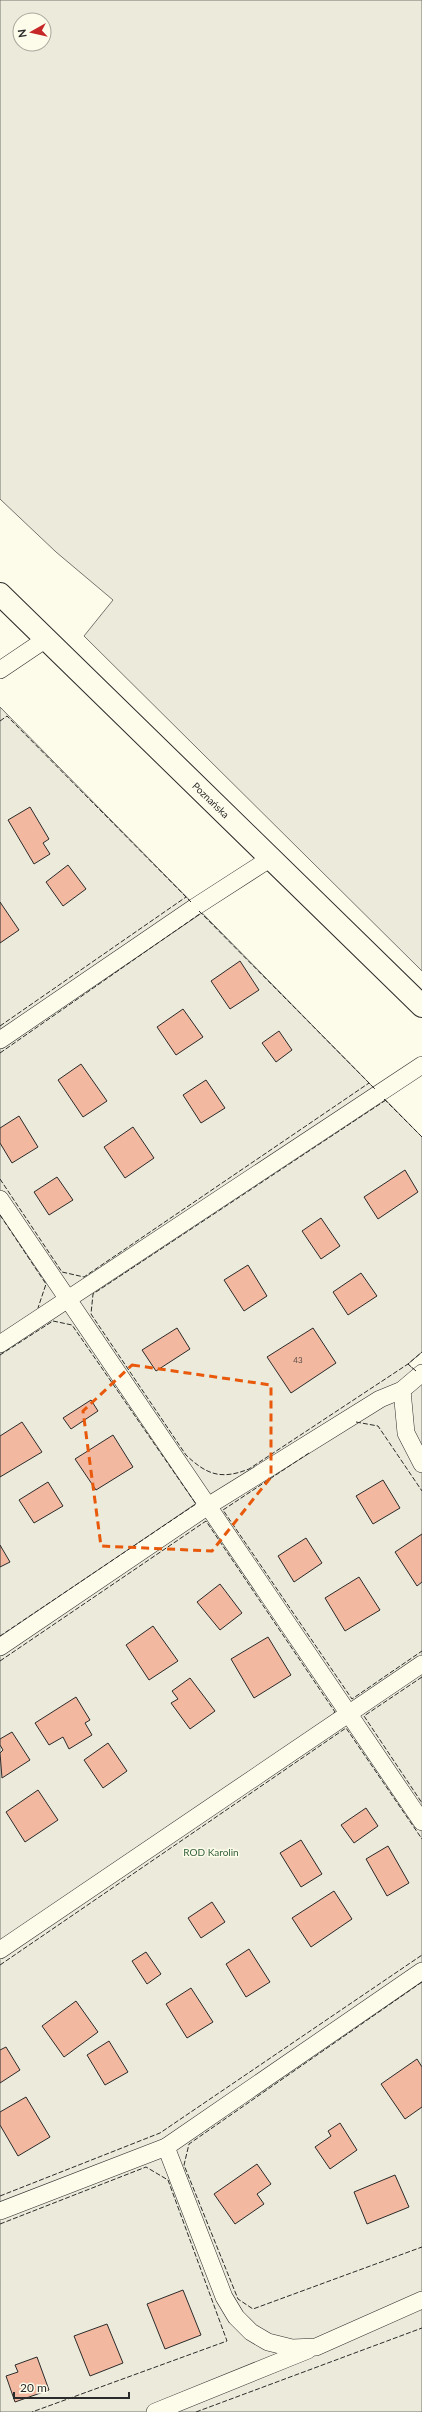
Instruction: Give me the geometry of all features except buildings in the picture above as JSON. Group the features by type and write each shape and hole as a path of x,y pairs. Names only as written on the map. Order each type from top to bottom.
{"street":[{"name":"Poznańska","path":"0,594 422,1006"}],"lane":[{"path":"0,670 46,639"},
{"path":"0,1040 195,907 271,858"},
{"path":"0,1344 67,1298 422,1065"},
{"path":"0,1199 422,1822"},
{"path":"0,1647 208,1506 380,1399 402,1390 422,1373"},
{"path":"402,1390 406,1434 422,1464"},
{"path":"0,1950 422,1664"},
{"path":"0,2211 166,2147 422,1971"},
{"path":"166,2147 224,2297 236,2317 251,2332 268,2342 292,2348 316,2347"},
{"path":"155,2412 316,2347 422,2300"}],"highlighted area":[{"path":"132,1365 271,1385 271,1477 212,1551 101,1546 83,1411"}],"green space":[{"path":"0,0 422,0 422,971 84,636 113,600 56,552 0,499"},
{"name":"ROD Karolin","path":"0,707 422,1137 422,1352 408,1364 422,1377 422,2412 0,2412"}],"fence":[{"path":"0,721 7,716 191,902"},
{"path":"0,1026 186,897"},
{"path":"199,911 375,1089"},
{"path":"0,1053 201,913"},
{"path":"0,1179 62,1272 84,1277 369,1083"},
{"path":"384,1099 422,1137"},
{"path":"386,1100 93,1294 91,1314 186,1455 201,1467 215,1474 230,1474 249,1469 408,1364"},
{"path":"0,1215 46,1284 38,1308"},
{"path":"0,1355 53,1321 72,1325 196,1504 0,1636"},
{"path":"416,1371 408,1364 422,1352"},
{"path":"356,1422 378,1426 422,1491"},
{"path":"309,1453 223,1510 352,1699 422,1651"},
{"path":"0,1661 206,1521 335,1712 333,1713"},
{"path":"422,1677 364,1716 422,1803"},
{"path":"0,1965 346,1728 422,1839"},
{"path":"0,2196 160,2133 422,1955"},
{"path":"422,1982 189,2144 184,2165 238,2299 253,2309 422,2247"},
{"path":"0,2224 146,2167 168,2180 227,2341 32,2412"},
{"path":"196,2412 422,2328"}]}
